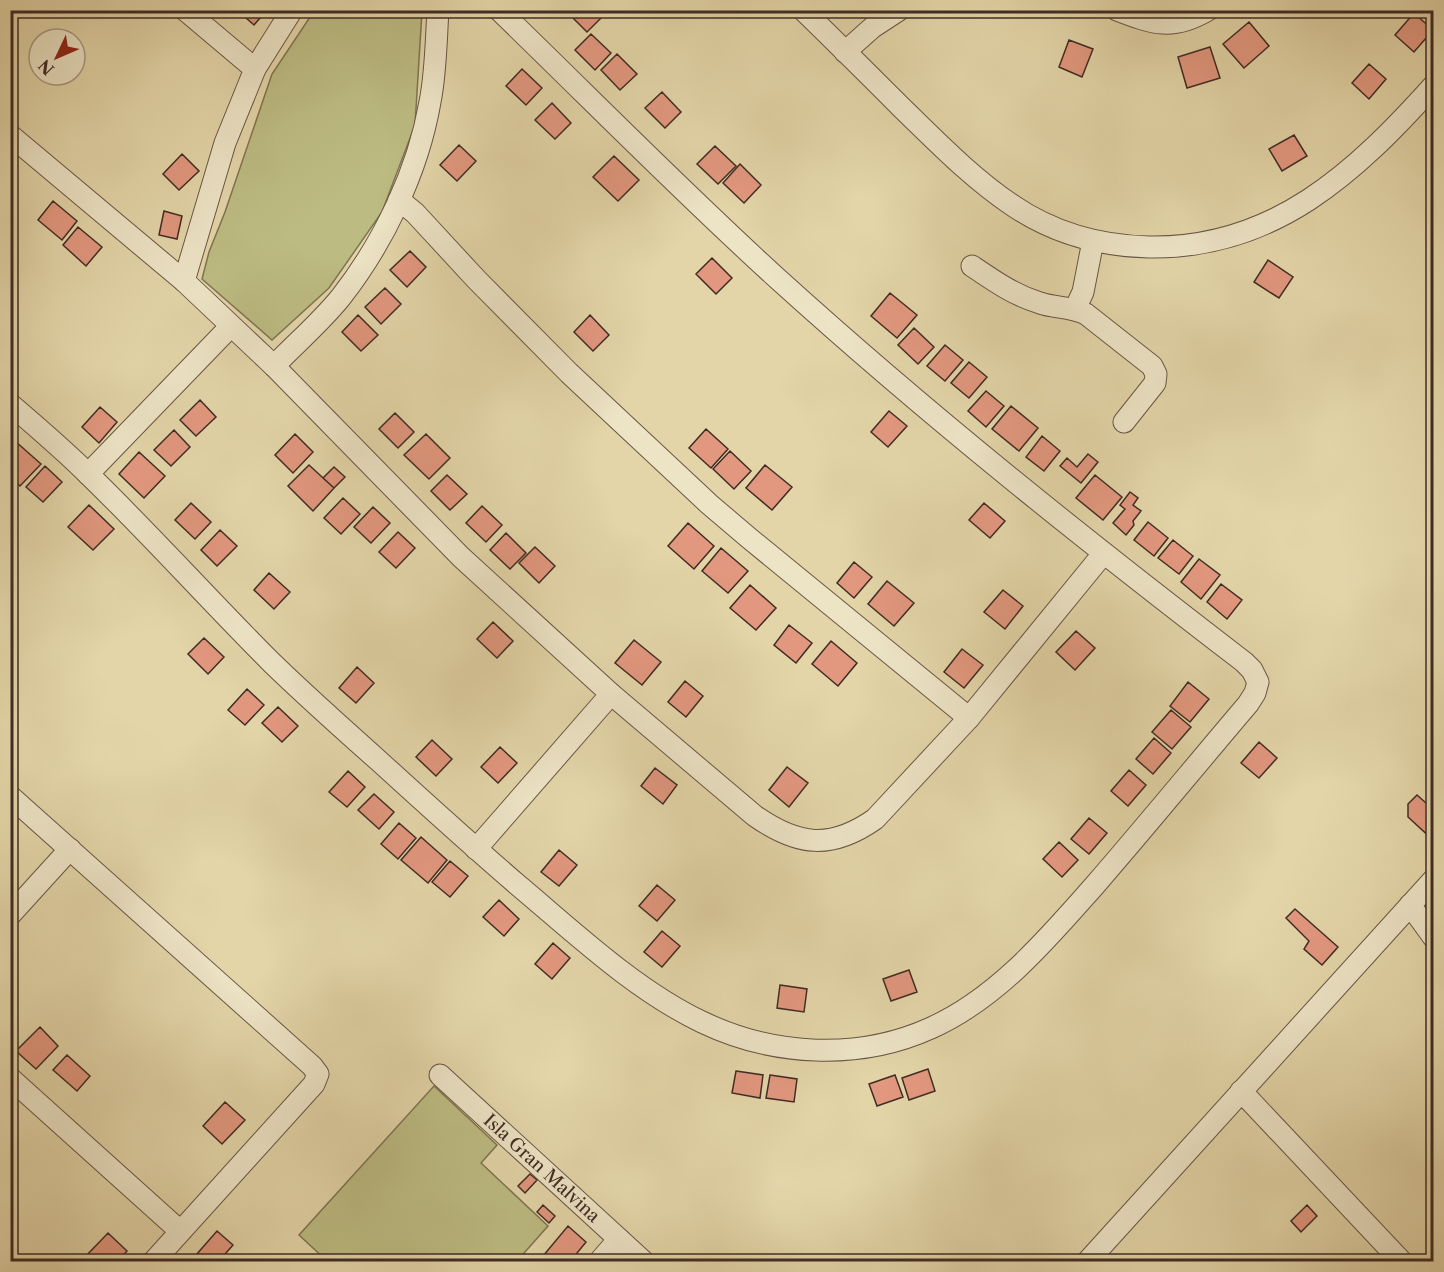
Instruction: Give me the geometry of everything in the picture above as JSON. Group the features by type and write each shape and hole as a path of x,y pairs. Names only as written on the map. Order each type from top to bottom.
{"street":[{"path":"185,10 255,69"},
{"path":"184,281 225,142 255,69 292,10"},
{"path":"274,366 331,308 350,285 399,200 417,153 430,102 434,80 438,10"},
{"path":"10,404 88,474 273,663 476,849 617,967 701,1022 767,1045 807,1050 838,1051 886,1043 930,1029 963,1011 1026,961 1126,850 1240,713 1255,693 1258,682 1252,670 1103,554 989,461 788,288 499,10"},
{"path":"803,10 941,147 1013,206 1075,237 1136,247 1175,248 1208,243 1263,225 1293,211 1329,187 1362,160 1434,85"},
{"path":"845,52 873,27 899,10"},
{"path":"1117,10 1156,23 1177,24 1195,18 1208,10"},
{"path":"10,135 184,281 230,327 274,366 461,557 611,694 772,828 805,840 825,841 858,831 875,819 969,718 1103,554"},
{"path":"399,200 415,213 476,279 570,374 709,504 969,718"},
{"path":"1075,309 1083,292 1093,241"},
{"path":"972,266 1008,291 1023,298 1075,309 1086,314 1152,366 1156,374 1155,383 1124,422"},
{"path":"88,474 230,327"},
{"path":"476,849 611,694"},
{"path":"10,796 312,1066 318,1074 314,1084 153,1262"},
{"path":"10,915 70,849"},
{"path":"1094,1259 1241,1091 1434,879"},
{"path":"1410,905 1434,938"},
{"name":"Isla Gran Malvina","path":"440,1075 644,1262"},
{"path":"10,1078 180,1231"},
{"path":"1241,1091 1402,1262"},
{"path":"599,1262 619,1239"}],"shaded area":[{"path":"314,11 422,11 415,125 382,212 329,288 272,340 202,279 209,252 272,74"},
{"path":"434,1086 497,1145 481,1163 548,1226 517,1261 327,1261 299,1235"}],"building":[{"path":"237,10 267,10 254,25"},
{"path":"569,10 598,10 603,16 587,32 567,12"},
{"path":"1414,13 1433,30 1414,52 1395,35"},
{"path":"1249,22 1269,46 1244,68 1223,44"},
{"path":"591,34 611,53 595,70 575,50"},
{"path":"1069,40 1093,49 1082,77 1059,67"},
{"path":"1210,47 1220,78 1187,88 1178,57"},
{"path":"617,54 637,74 620,90 601,70"},
{"path":"1369,64 1386,79 1369,99 1352,83"},
{"path":"522,69 542,88 526,105 506,86"},
{"path":"662,92 681,112 665,128 645,108"},
{"path":"552,103 571,123 555,139 535,120"},
{"path":"1294,135 1307,156 1282,171 1269,149"},
{"path":"459,145 476,161 457,181 440,165"},
{"path":"715,146 736,166 718,184 697,164"},
{"path":"182,154 199,171 179,190 163,174"},
{"path":"614,156 639,180 618,201 593,177"},
{"path":"740,164 761,185 744,203 723,183"},
{"path":"53,201 77,221 62,240 38,220"},
{"path":"164,211 182,216 177,239 159,235"},
{"path":"78,227 102,247 86,266 63,245"},
{"path":"410,251 426,267 407,287 390,270"},
{"path":"712,258 732,278 716,294 696,274"},
{"path":"1268,260 1293,277 1279,298 1254,282"},
{"path":"385,288 401,304 381,324 365,307"},
{"path":"890,293 917,315 897,338 871,316"},
{"path":"358,315 378,335 361,351 342,332"},
{"path":"590,315 609,335 593,351 574,332"},
{"path":"914,328 934,347 918,364 898,345"},
{"path":"945,345 963,360 945,381 927,366"},
{"path":"969,362 987,377 969,398 951,383"},
{"path":"986,391 1004,406 986,427 968,411"},
{"path":"200,400 216,417 196,436 180,420"},
{"path":"1011,406 1038,428 1019,451 992,429"},
{"path":"100,407 117,422 99,443 82,427"},
{"path":"889,411 907,426 888,447 871,432"},
{"path":"395,413 414,432 398,448 379,429"},
{"path":"706,429 728,449 711,468 689,448"},
{"path":"174,430 190,447 171,466 154,450"},
{"path":"295,434 313,452 293,473 275,455"},
{"path":"426,434 450,458 429,479 404,455"},
{"path":"1042,436 1060,451 1044,471 1026,457"},
{"path":"15,441 41,464 20,486 10,477 10,446"},
{"path":"730,451 751,471 734,489 713,469"},
{"path":"139,452 165,476 144,498 119,474"},
{"path":"1088,454 1098,462 1081,483 1060,466 1067,458 1077,467"},
{"path":"309,465 334,488 313,511 288,486"},
{"path":"765,465 792,487 772,510 746,488"},
{"path":"45,466 62,482 43,502 26,487"},
{"path":"334,467 345,477 334,488 323,478"},
{"path":"447,475 467,494 450,510 431,491"},
{"path":"1095,475 1122,497 1103,520 1076,498"},
{"path":"1130,492 1138,498 1133,505 1141,511 1126,535 1113,523 1125,509 1120,505"},
{"path":"343,498 360,514 341,534 324,518"},
{"path":"191,503 211,522 195,539 175,520"},
{"path":"984,503 1005,521 990,538 969,520"},
{"path":"89,505 114,529 93,550 68,527"},
{"path":"482,506 502,525 486,542 466,523"},
{"path":"373,507 390,523 371,543 354,527"},
{"path":"1148,522 1168,538 1154,556 1134,540"},
{"path":"688,523 714,546 694,569 668,546"},
{"path":"220,530 237,546 217,566 201,550"},
{"path":"398,532 415,548 396,568 379,552"},
{"path":"506,533 526,553 510,569 490,550"},
{"path":"1173,540 1193,556 1179,574 1158,558"},
{"path":"535,547 555,566 539,583 519,563"},
{"path":"721,548 748,571 728,593 702,571"},
{"path":"1199,559 1220,575 1201,599 1181,582"},
{"path":"854,562 872,577 854,598 837,583"},
{"path":"269,573 290,592 274,609 254,590"},
{"path":"887,581 914,603 894,626 868,604"},
{"path":"1221,584 1242,600 1227,619 1207,602"},
{"path":"750,585 776,608 756,630 730,608"},
{"path":"1003,590 1023,606 1005,629 984,612"},
{"path":"493,622 513,641 497,658 477,639"},
{"path":"789,625 812,643 796,663 774,645"},
{"path":"1076,631 1095,648 1075,670 1056,652"},
{"path":"204,638 224,657 208,674 188,654"},
{"path":"634,640 661,662 642,685 615,663"},
{"path":"831,641 857,663 838,686 812,664"},
{"path":"962,649 983,665 964,688 944,672"},
{"path":"357,667 374,683 356,703 339,688"},
{"path":"685,681 703,696 686,717 668,702"},
{"path":"1188,682 1209,699 1190,722 1170,706"},
{"path":"247,689 264,705 245,725 228,710"},
{"path":"278,707 298,726 282,742 262,723"},
{"path":"1171,710 1191,727 1172,749 1152,732"},
{"path":"1154,738 1171,753 1153,774 1136,759"},
{"path":"432,740 452,759 436,776 416,757"},
{"path":"1259,742 1277,758 1259,778 1241,763"},
{"path":"500,747 517,763 498,783 481,767"},
{"path":"787,767 808,783 789,807 769,790"},
{"path":"655,768 677,785 663,804 641,786"},
{"path":"1129,770 1146,785 1128,806 1111,791"},
{"path":"348,771 365,787 347,807 329,792"},
{"path":"374,794 394,812 379,829 358,810"},
{"path":"1417,795 1434,810 1434,838 1432,839 1408,817 1408,804"},
{"path":"1089,818 1107,833 1089,854 1071,839"},
{"path":"399,823 416,838 398,859 381,844"},
{"path":"421,837 447,860 428,883 401,860"},
{"path":"1059,842 1078,860 1062,877 1043,859"},
{"path":"559,850 577,865 559,886 541,872"},
{"path":"450,861 468,876 450,897 432,882"},
{"path":"657,885 675,900 657,921 639,906"},
{"path":"499,900 519,919 504,936 483,917"},
{"path":"1295,909 1338,947 1322,965 1304,949 1309,941 1286,918"},
{"path":"662,931 680,946 662,967 644,952"},
{"path":"553,943 570,958 552,979 535,964"},
{"path":"909,970 917,992 891,1001 883,979"},
{"path":"780,985 807,989 804,1012 777,1008"},
{"path":"40,1027 58,1046 36,1069 16,1051"},
{"path":"67,1055 90,1076 77,1091 53,1070"},
{"path":"928,1069 935,1091 909,1100 902,1078"},
{"path":"736,1071 763,1075 760,1098 732,1093"},
{"path":"770,1075 797,1079 794,1102 766,1098"},
{"path":"895,1075 903,1097 877,1106 869,1084"},
{"path":"225,1102 245,1120 222,1144 203,1126"},
{"path":"530,1174 537,1180 525,1193 518,1186"},
{"path":"543,1205 555,1216 549,1223 537,1212"},
{"path":"1307,1205 1317,1216 1301,1232 1291,1221"},
{"path":"568,1226 586,1242 577,1253 575,1262 538,1262"},
{"path":"217,1231 233,1245 218,1262 204,1262 196,1255"},
{"path":"108,1233 127,1251 117,1262 90,1262 85,1257"}]}
